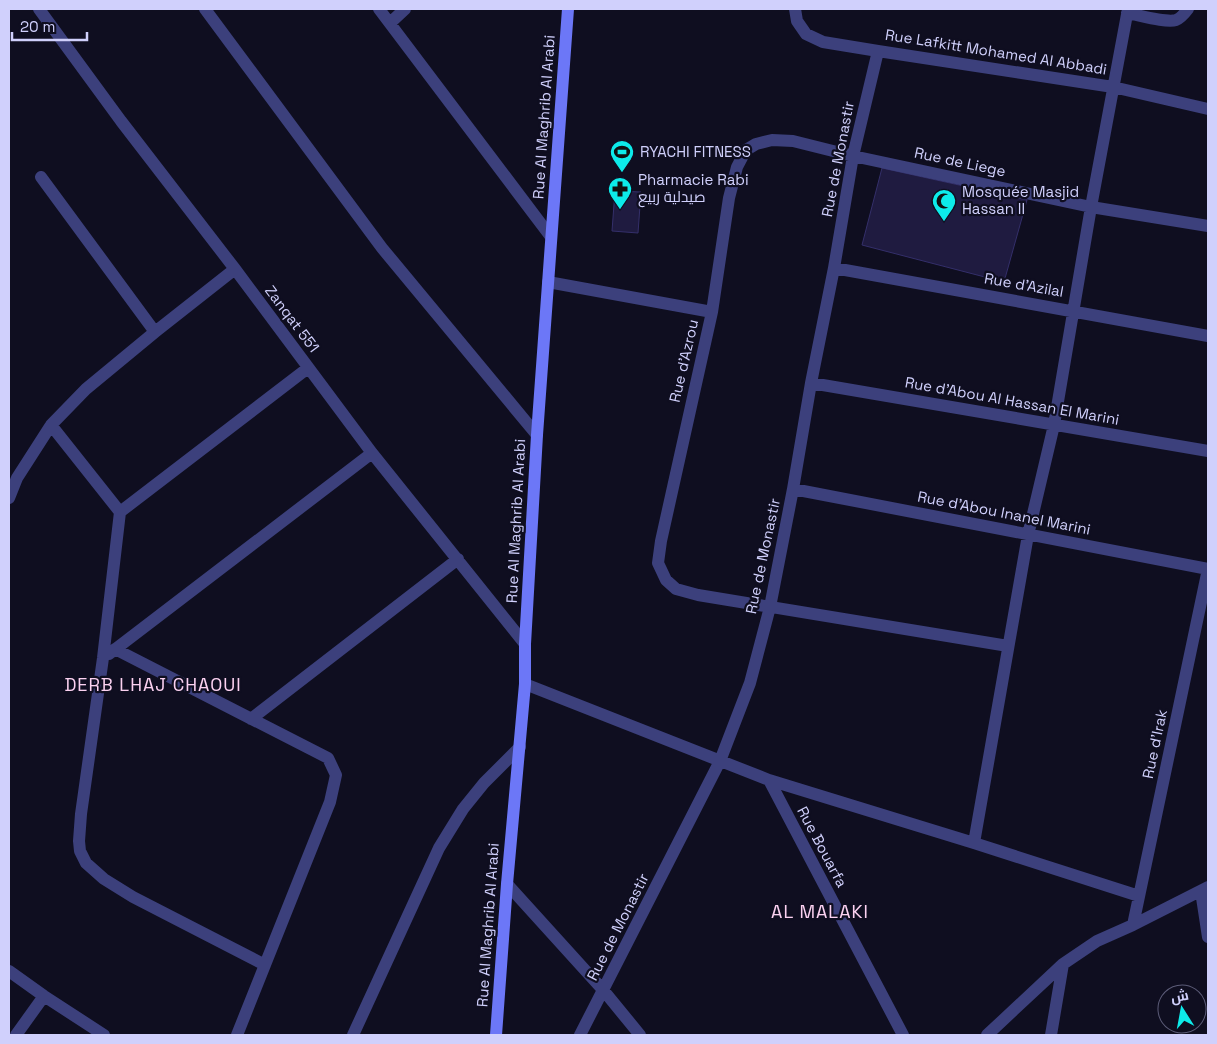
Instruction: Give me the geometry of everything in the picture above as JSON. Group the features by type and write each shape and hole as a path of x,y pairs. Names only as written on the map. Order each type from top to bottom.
{"street":[{"name":"Zanqat 551","path":"39,9 121,121 235,269 372,453 525,644"},
{"path":"205,9 382,248 537,435"},
{"path":"379,9 551,237"},
{"path":"390,23 405,9"},
{"name":"Rue Al Maghrib Al Arabi","path":"496,1035 525,684 525,644 537,435 568,9"},
{"name":"Rue Lafkitt Mohamed Al Abbadi","path":"795,9 798,22 806,34 823,42 1113,86 1208,109"},
{"path":"974,843 1028,535 1054,425 1091,207 1128,11 1168,20 1177,20 1188,9"},
{"name":"Rue de Monastir","path":"580,1035 720,761 750,683 770,607 834,268 853,156 878,51"},
{"name":"Rue d'Azrou","path":"853,156 793,141 772,140 756,144 746,150 737,167 729,198 712,312 661,541 658,564 666,580 676,589 698,595 1008,646"},
{"name":"Rue de Liege","path":"853,156 1091,207 1208,226"},
{"path":"41,177 155,332"},
{"name":"Rue d'Azilal","path":"834,268 1208,336"},
{"path":"9,498 18,478 51,425 86,389 235,269"},
{"path":"548,282 712,312"},
{"path":"120,512 308,368"},
{"name":"Rue d'Abou Al Hassan El Marini","path":"811,383 1208,451"},
{"path":"51,425 120,512 103,658 80,814 80,851 86,863 104,880 265,965"},
{"path":"103,658 372,453"},
{"name":"Rue d'Abou Inanel Marini","path":"793,489 1208,569"},
{"path":"251,719 458,559"},
{"name":"Rue d'Irak","path":"1133,925 1208,569"},
{"path":"115,649 328,758 336,775 330,802 237,1035"},
{"path":"525,684 769,780 1139,896"},
{"path":"353,1035 440,848 463,809 484,783 520,747"},
{"name":"Rue Bouarfa","path":"769,780 903,1035"},
{"path":"507,884 604,991 640,1035"},
{"path":"987,1035 1062,964 1097,941 1205,889 1208,937"},
{"path":"1051,1035 1062,964"},
{"path":"9,971 104,1035"},
{"path":"16,1035 44,996"}],"building":[{"name":"Mosquée Masjid Hassan II","path":"882,168 1027,200 1004,282 862,245"},
{"path":"615,191 641,192 638,233 612,231"}],"place":[{"name":"RYACHI FITNESS","path":"622,173"},
{"name":"Pharmacie Rabi صيدلية ربيع","path":"620,210"},
{"name":"Mosquée Masjid Hassan II","path":"944,222"}],"district":[{"name":"DERB LHAJ CHAOUI","path":"153,685"},
{"name":"AL MALAKI","path":"820,912"}]}
